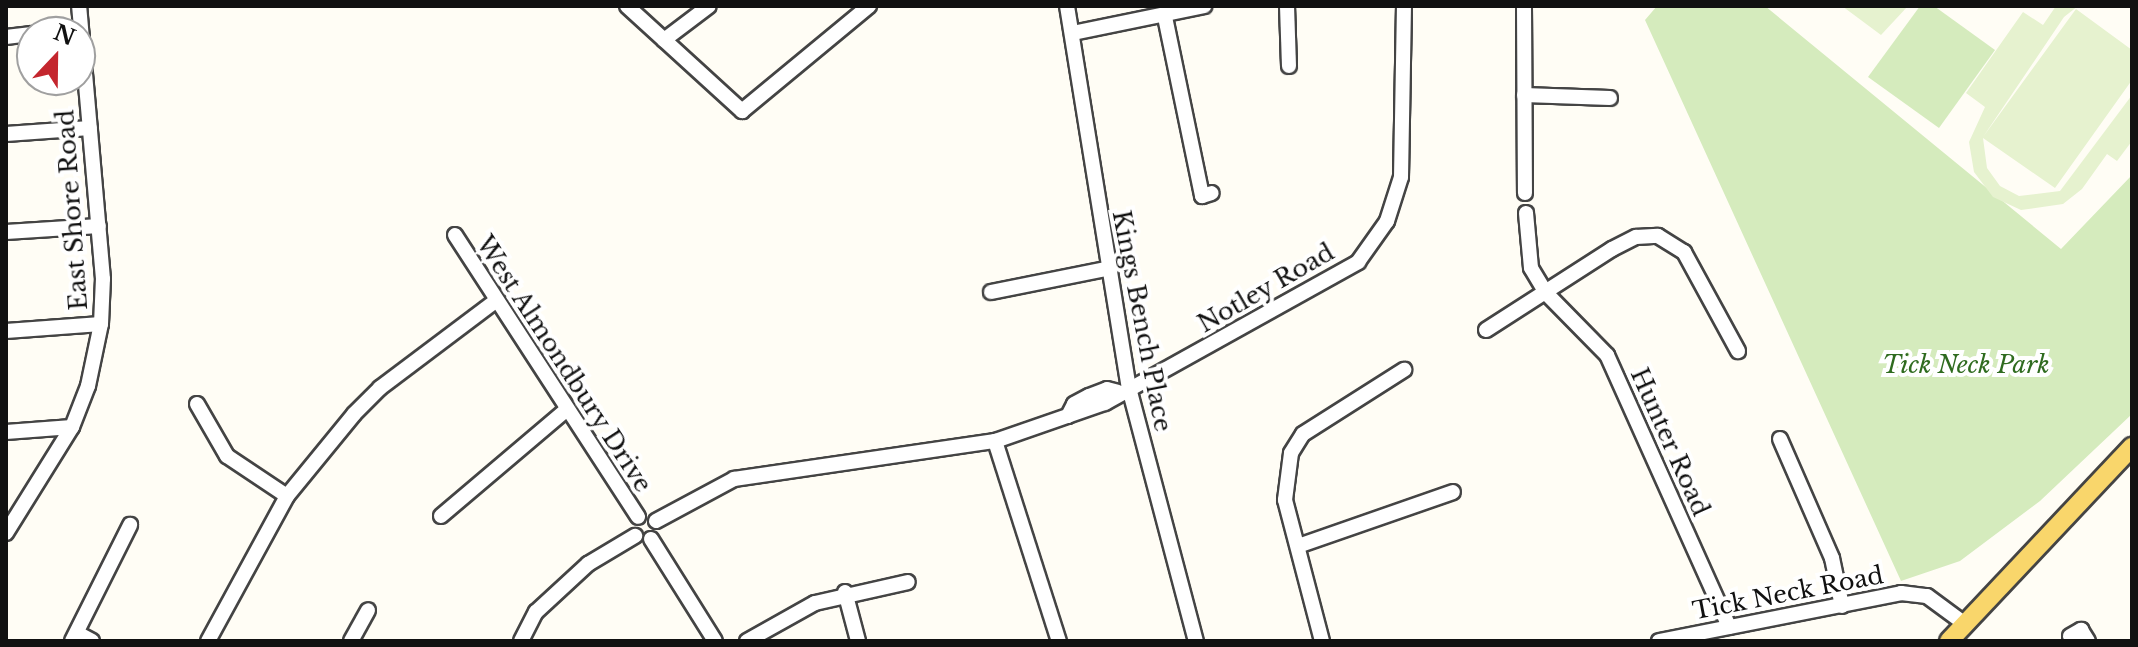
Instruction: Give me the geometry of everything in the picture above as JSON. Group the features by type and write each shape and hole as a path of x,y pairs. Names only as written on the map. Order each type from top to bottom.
{"main road":[{"path":"1960,634 2132,447"}],"street":[{"path":"627,6 742,111 869,6"},
{"path":"664,40 709,6"},
{"name":"Kings Bench Place","path":"1067,6 1124,390 1196,641"},
{"path":"1073,33 1165,17 1204,6"},
{"path":"1287,6 1289,66"},
{"name":"Notley Road","path":"656,521 734,479 995,441 1068,416 1074,404 1089,396 1107,389 1124,390 1358,262 1387,221 1401,177 1404,6"},
{"path":"1524,6 1525,193"},
{"path":"1165,17 1202,196 1212,193"},
{"path":"1524,95 1610,98"},
{"name":"East Shore Road","path":"6,533 72,427 88,386 101,324 99,226 87,96"},
{"path":"6,134 90,128"},
{"path":"1526,213 1531,268 1546,293"},
{"path":"6,232 99,226"},
{"name":"West Almondbury Drive","path":"455,235 494,302 638,517"},
{"path":"1486,330 1636,237 1658,236 1684,252 1738,351"},
{"path":"991,292 1106,269"},
{"name":"Hunter Road","path":"1546,293 1607,355 1729,627"},
{"path":"208,641 287,496 380,388 494,302"},
{"path":"6,331 101,324"},
{"path":"1322,641 1285,500 1291,453 1303,434 1404,370"},
{"path":"197,404 227,456 287,496"},
{"path":"441,516 565,411"},
{"path":"6,432 72,427"},
{"path":"1780,439 1832,558 1842,606"},
{"path":"995,441 1059,641"},
{"path":"1298,546 1453,492"},
{"path":"635,536 632,524 638,517 656,521 651,539"},
{"path":"92,641 74,637 130,525"},
{"path":"521,641 536,612 588,564 635,536 651,539 715,641"},
{"path":"747,641 786,616 845,592 908,582"},
{"path":"845,592 858,641"},
{"name":"Tick Neck Road","path":"1659,641 1914,593 1939,602 1960,634"},
{"path":"351,641 368,610"},
{"path":"2070,636 2081,630 2088,641"}],"green space":[{"name":"Tick Neck Park","path":"1657,6 1765,6 2061,249 2132,175 2132,414 2040,501 1960,561 1901,581 1645,20"},
{"path":"1842,6 1908,6 1881,35"},
{"path":"1920,6 1934,6 1995,50 1939,128 1868,77"},
{"path":"2056,6 2078,6 2064,17 1983,137 2076,9 2132,50 2132,80 2055,188 1983,138 1987,168 2000,186 2019,196 2060,191 2132,95 2132,141 2117,161 2107,154 2082,189 2063,204 2021,210 1993,197 1974,172 1969,142 1985,107 1966,93 2023,12 2043,25"}]}
